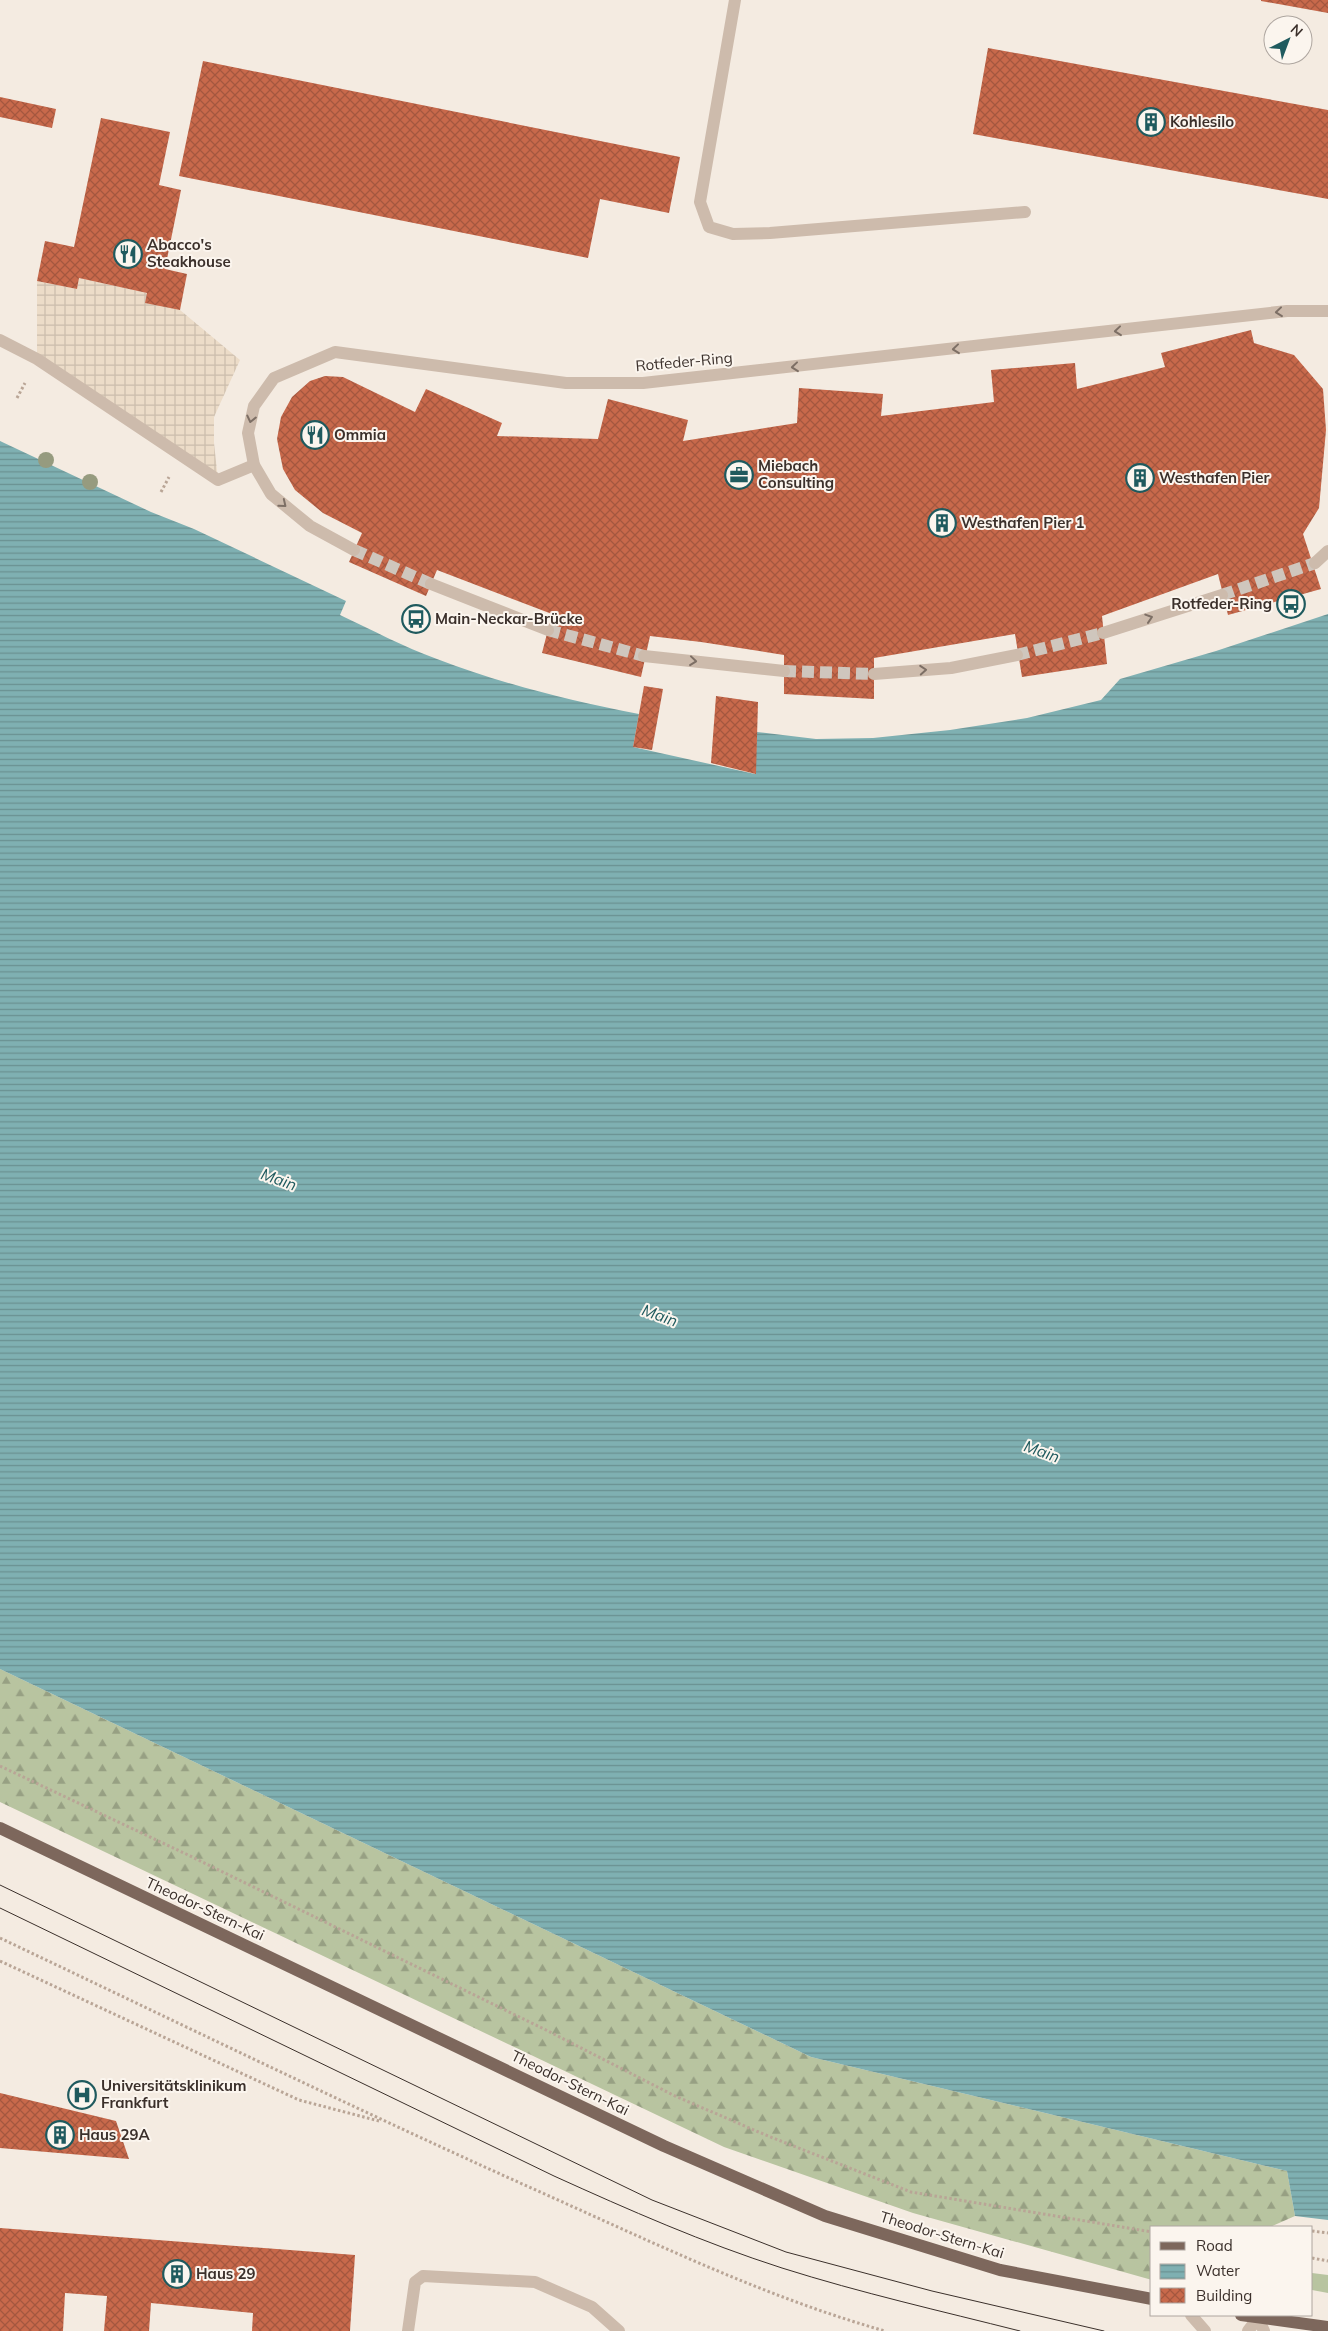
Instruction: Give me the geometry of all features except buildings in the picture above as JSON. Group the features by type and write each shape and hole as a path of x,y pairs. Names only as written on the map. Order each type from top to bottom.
{"main road":[{"name":"Theodor-Stern-Kai","path":"0,1828 664,2146 825,2216 1000,2270 1150,2299"},
{"path":"1246,2316 1328,2327"}],"street":[{"path":"736,0 700,202 709,227 733,234 770,233 1025,212"},
{"name":"Rotfeder-Ring","path":"354,550 310,526 272,494 254,466 248,433 254,406 274,378 335,352 566,383 643,383 1277,312 1328,311"},
{"path":"0,340 37,359 218,480 254,466"},
{"path":"1314,563 1328,551"},
{"path":"430,584 548,630"},
{"path":"1103,633 1222,594"},
{"path":"874,674 951,668 1017,655"},
{"path":"644,656 784,671"},
{"path":"408,2331 415,2282 423,2276 535,2282 592,2308 619,2331"},
{"path":"1192,2316 1205,2331"},
{"path":"1248,2331 1258,2318 1264,2331"}],"path":[{"path":"0,1766 502,2008 675,2096 768,2136 911,2192 1150,2232"},
{"path":"0,1938 387,2123 728,2276 840,2318 885,2331"},
{"path":"0,1961 298,2100 387,2123"},
{"path":"1313,2231 1328,2233"},
{"path":"1313,2258 1328,2261"}],"green space":[{"path":"0,1669 811,2057 1287,2171 1295,2216 1272,2226 1150,2226 1150,2279 913,2213 724,2147 0,1802"},
{"path":"1313,2273 1328,2275 1328,2293 1313,2290"}],"shaded area":[{"path":"79,278 147,293 180,310 240,360 214,417 214,443 218,480 37,359 37,281 77,289"}],"water":[{"name":"Main","path":"0,441 151,512 194,529 346,601 340,615 412,649 512,684 639,714 633,747 755,774 757,732 816,739 873,738 950,730 1027,718 1101,700 1120,679 1216,651 1328,614 1328,2220 1295,2216 1287,2171 811,2057 0,1669"}],"tunnel":[{"path":"354,550 431,584"},
{"path":"1222,595 1315,563"},
{"path":"548,630 644,656"},
{"path":"1017,655 1103,633"},
{"path":"784,671 874,674"}],"tram line":[{"path":"0,1885 652,2200 786,2252 932,2291 1104,2331"},
{"path":"0,1908 554,2176 667,2225 724,2248 841,2286 1020,2331"}],"place":[{"name":"Kohlesilo","path":"1151,122"},
{"name":"Abacco's Steakhouse","path":"128,254"},
{"name":"Ommia","path":"315,435"},
{"name":"Miebach Consulting","path":"739,475"},
{"name":"Westhafen Pier","path":"1140,478"},
{"name":"Westhafen Pier 1","path":"942,523"},
{"name":"Rotfeder-Ring","path":"1291,604"},
{"name":"Main-Neckar-Brücke","path":"416,619"},
{"name":"Universitätsklinikum Frankfurt","path":"82,2095"},
{"name":"Haus 29A","path":"60,2135"},
{"name":"Haus 29","path":"177,2274"}]}
